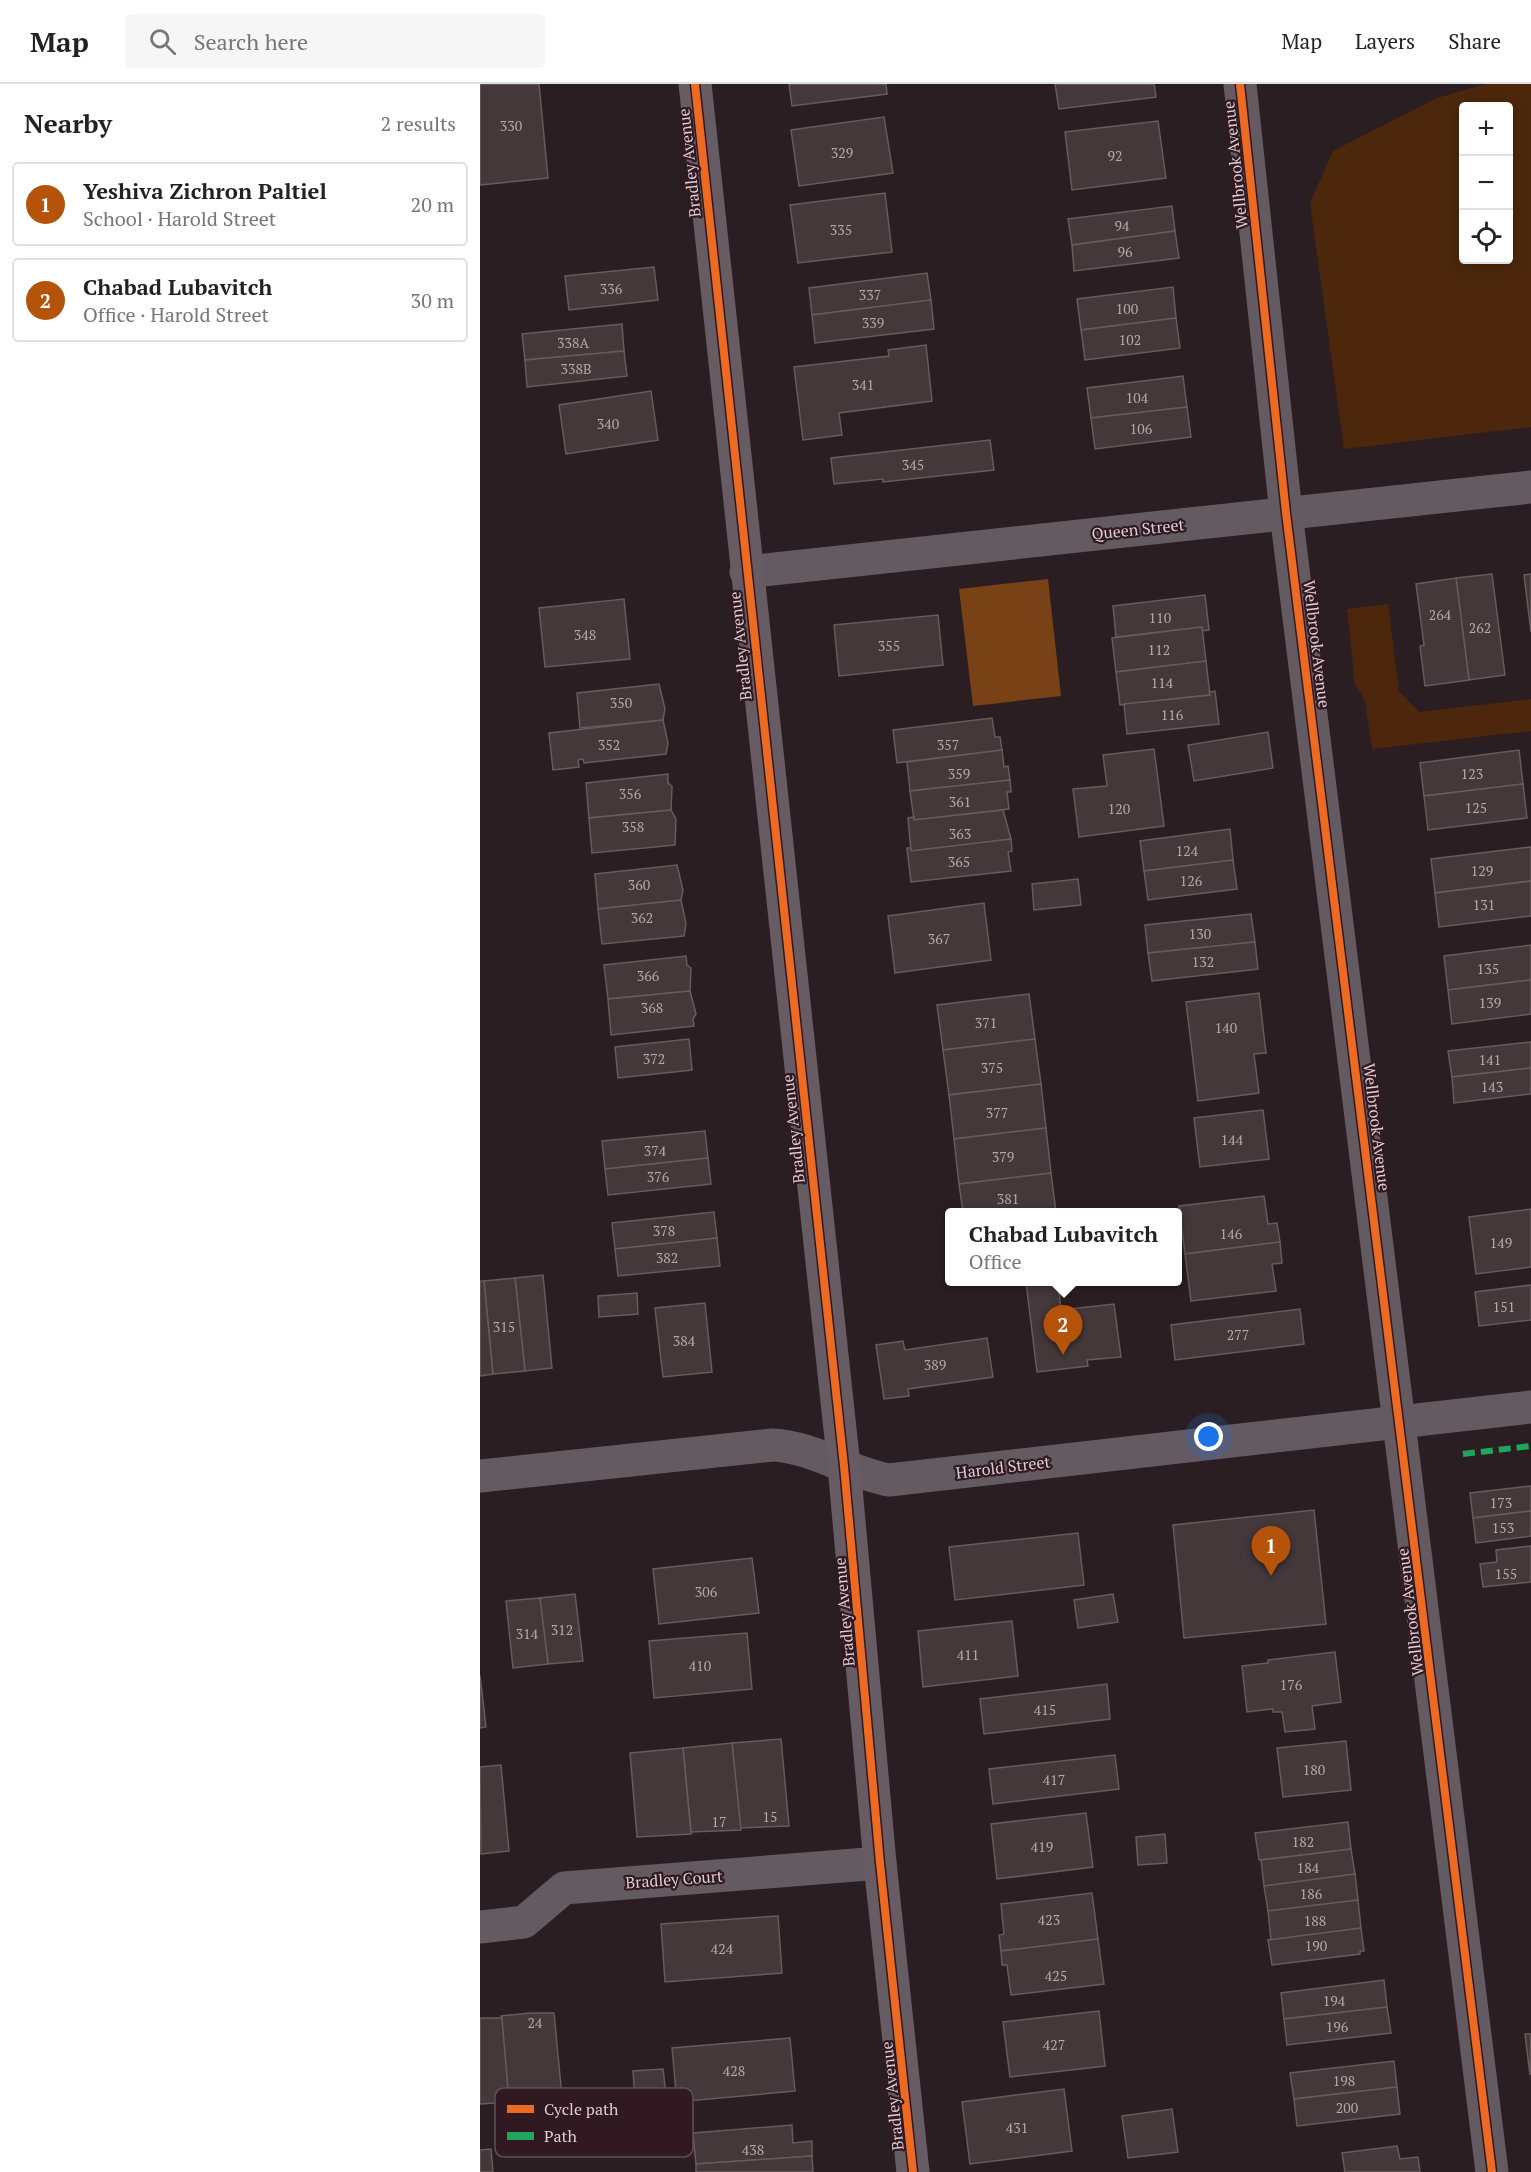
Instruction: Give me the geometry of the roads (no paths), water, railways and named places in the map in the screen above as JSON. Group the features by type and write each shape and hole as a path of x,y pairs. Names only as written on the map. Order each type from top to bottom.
{"street":[{"name":"Bradley Avenue","path":"695,84 844,1466 880,1863 913,2172"},
{"name":"Wellbrook Avenue","path":"1240,84 1286,513 1492,2172"},
{"name":"Queen Street","path":"746,573 1531,487"},
{"name":"Harold Street","path":"480,1476 773,1445 792,1446 869,1476 889,1480 1531,1407"},
{"name":"Bradley Court","path":"480,1927 524,1922 564,1888 880,1863"}],"place":[{"name":"Chabad Lubavitch","path":"1063,1355"},
{"name":"Yeshiva Zichron Paltiel","path":"1271,1576"}]}
